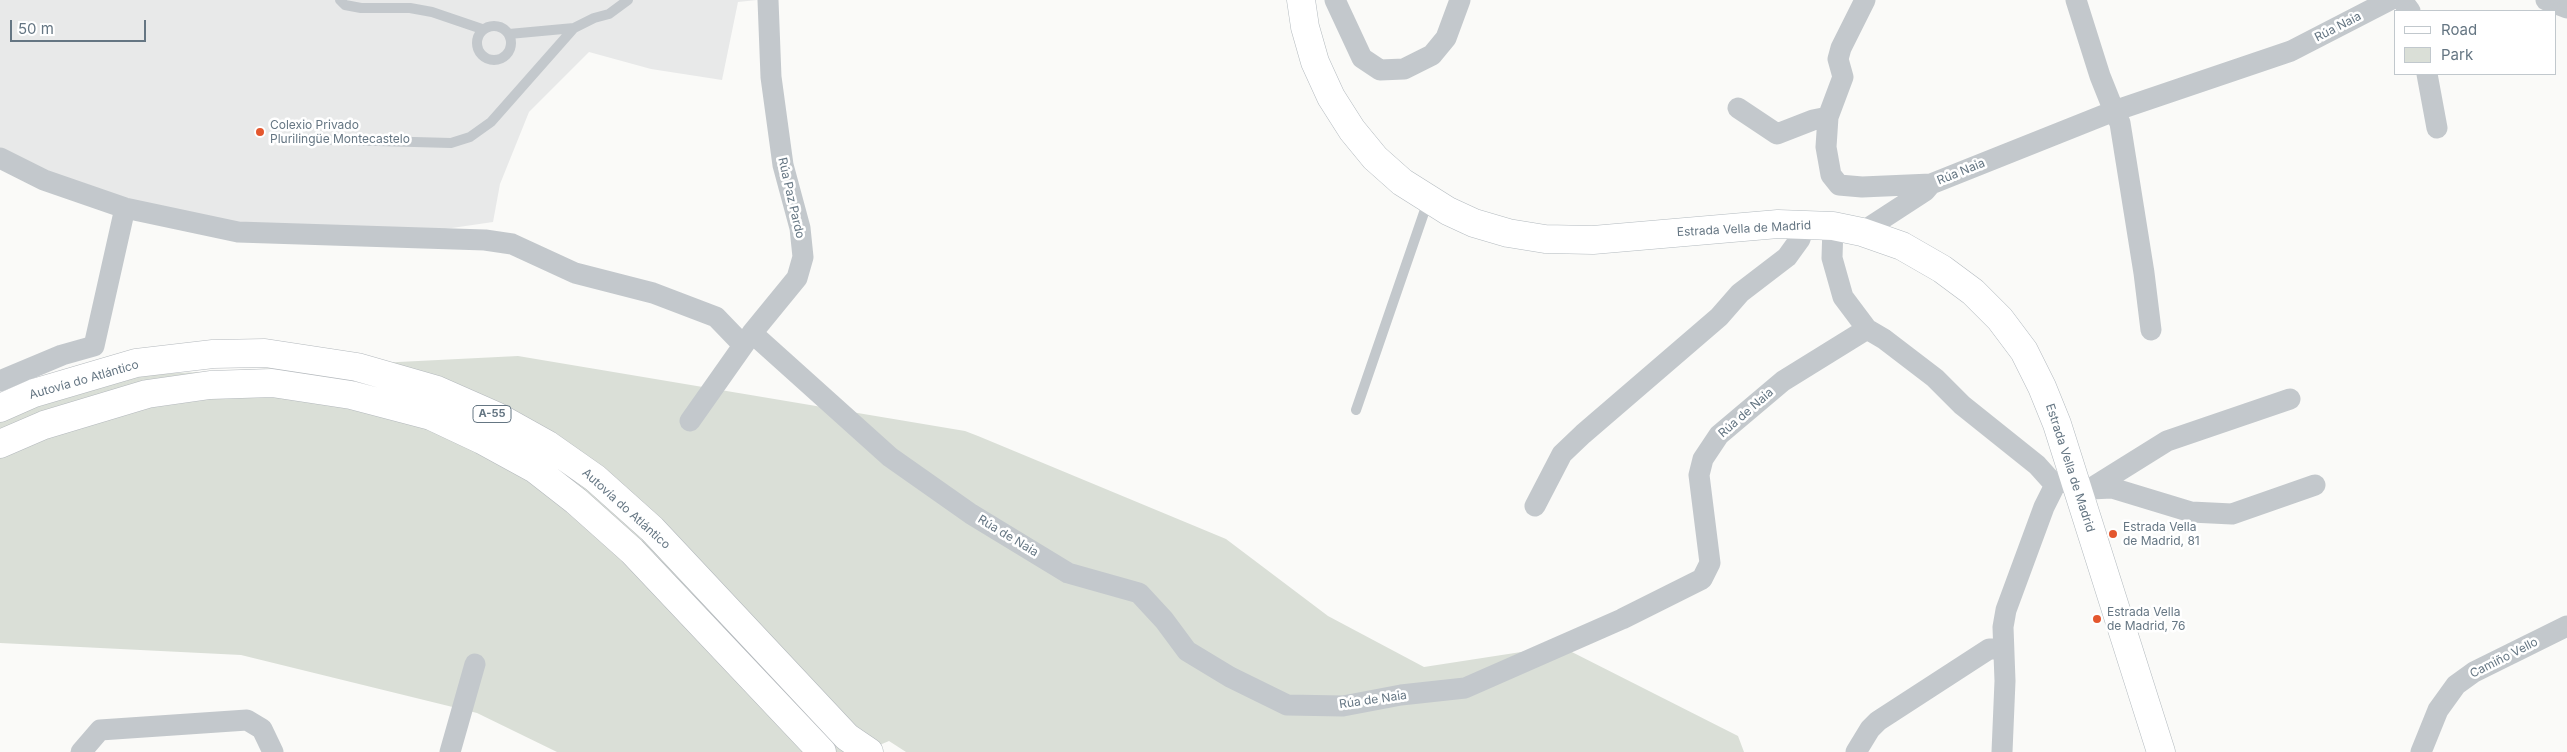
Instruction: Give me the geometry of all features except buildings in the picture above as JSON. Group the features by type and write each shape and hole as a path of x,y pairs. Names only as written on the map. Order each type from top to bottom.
{"main road":[{"name":"Estrada Vella de Madrid","path":"1301,0 1311,49 1331,97 1352,130 1375,158 1402,182 1429,200 1474,223 1508,233 1545,240 1593,240 1805,224 1833,226 1862,232 1902,246 1942,269 1973,292 2000,319 2024,351 2042,386 2161,752"},
{"name":"Autovía do Atlántico","path":"0,408 34,393 136,363 213,354 265,353 357,367 437,390 496,416 548,446 595,478 652,529 847,737 868,752"},
{"name":"A-55","path":"0,444 44,425 147,394 210,385 282,385 351,395 431,416 482,440 535,469 576,501 632,551 822,752"}],"street":[{"name":"Rúa Paz Pardo","path":"690,421 748,339 797,278 802,257 800,228 783,165 771,77 768,0"},
{"path":"1335,0 1362,58 1380,70 1404,69 1432,55 1446,38 1460,0"},
{"name":"Rúa Naia","path":"1865,0 1841,48 1838,59 1844,77 1828,117 1826,147 1831,175 1839,185 1862,187 1931,184 2114,111 2291,50 2390,0"},
{"path":"2076,0 2100,76 2120,123 2144,273 2151,330"},
{"path":"2546,0 2567,8"},
{"path":"2427,75 2437,128"},
{"path":"1738,108 1776,134 1813,120 1828,117"},
{"name":"Rúa de Naia","path":"0,158 44,180 125,208 238,232 485,240 512,244 575,273 653,293 716,317 748,339 890,457 971,514 1068,573 1139,593 1164,620 1187,651 1230,677 1286,705 1344,706 1401,695 1465,688 1507,672 1613,623 1702,578 1710,563 1699,475 1703,459 1719,436 1783,381 1867,330"},
{"path":"1862,232 1925,192 1931,184"},
{"path":"0,381 62,356 94,346 125,208"},
{"path":"1535,506 1562,454 1719,317 1740,294 1787,258 1800,240 1805,224"},
{"path":"1833,226 1832,258 1843,297 1867,330 1884,340 1935,378 1962,405 2037,465 2074,486 2112,488 2191,512 2232,514 2315,485"},
{"path":"2002,752 2005,681 2003,627 2006,610 2044,507 2074,486 2167,441 2290,399"},
{"name":"Camiño Vello","path":"2420,752 2438,710 2456,685 2474,672 2567,626"},
{"path":"1856,752 1878,721 1989,649 2003,649"},
{"path":"450,752 475,664"},
{"path":"81,752 100,730 247,720 262,728 272,752"}],"lane":[{"path":"340,0 345,5 361,8 410,8 432,12 482,29"},
{"path":"509,34 574,28 594,18 609,14 628,0"},
{"path":"492,25 501,27 509,34 511,44 508,53 500,59 490,60 482,56 476,48 477,37 482,29 492,25"},
{"path":"303,139 451,143 470,137 491,122 574,28"},
{"path":"1356,410 1429,200"}],"shaded area":[{"name":"Colexio Privado Plurilingüe Montecastelo","path":"0,0 757,0 738,2 722,80 651,69 589,52 529,112 500,184 493,222 397,236 254,229 143,208 0,152"}],"green space":[{"path":"518,356 965,431 1226,539 1328,616 1424,667 1560,646 1738,736 1744,752 906,752 889,741 863,752 557,752 477,713 241,655 0,643 0,412 59,379"}],"place":[{"name":"Colexio Privado Plurilingüe Montecastelo","path":"260,132"},
{"name":"Estrada Vella de Madrid, 81","path":"2113,534"},
{"name":"Estrada Vella de Madrid, 76","path":"2097,619"}]}
